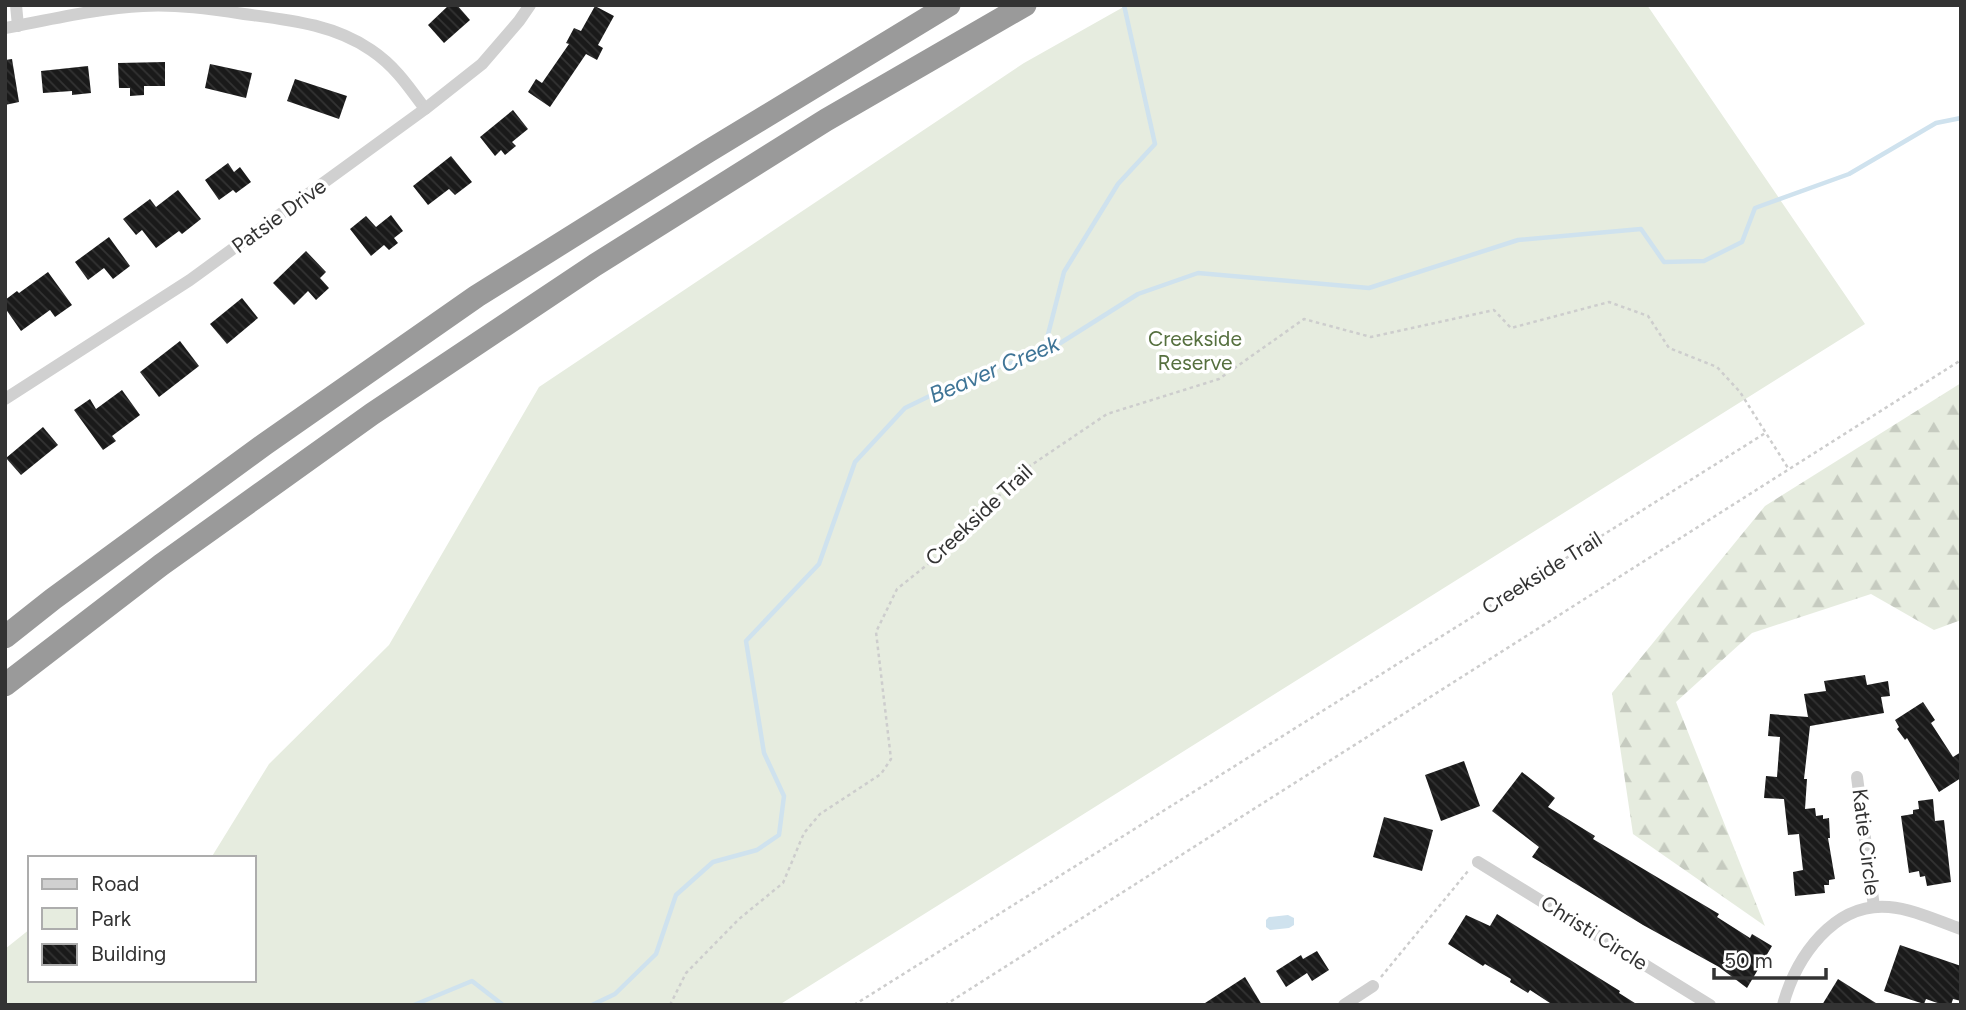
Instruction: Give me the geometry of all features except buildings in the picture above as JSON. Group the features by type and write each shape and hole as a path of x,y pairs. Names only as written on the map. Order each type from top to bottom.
{"highway":[{"path":"5,685 161,565 372,414 572,280 826,120 1026,5"},
{"path":"5,637 254,452 477,296 706,152 942,9"}],"street":[{"path":"16,5 12,27 128,8 157,6 214,9 318,25 349,37 372,50 391,65 425,109"},
{"name":"Patsie Drive","path":"5,400 190,280 425,109 482,64 530,5"},
{"name":"Katie Circle","path":"1857,777 1874,907"},
{"name":"Christi Circle","path":"1478,862 1710,1005"},
{"path":"1783,1005 1797,969 1820,935 1839,919 1874,907 1902,909 1961,929"},
{"path":"1344,1005 1373,986"}],"path":[{"name":"Creekside Trail","path":"670,1005 686,973 738,919 783,883 804,834 820,814 881,774 891,759 876,632 897,589 938,556 1027,467 1107,414 1219,379 1304,319 1371,337 1494,310 1511,328 1609,302 1648,316 1670,348 1717,368 1740,392 1788,468"},
{"path":"946,1005 1961,360"},
{"name":"Creekside Trail","path":"854,1005 1767,432"},
{"path":"1373,986 1459,881 1478,862"}],"green space":[{"name":"Creekside Reserve","path":"1127,5 1647,5 1865,324 779,1005 5,1005 5,949 28,931 28,982 256,982 256,856 212,856 269,764 389,645 539,387 1024,63"},
{"path":"1961,383 1961,620 1934,630 1871,594 1752,633 1676,702 1765,926 1633,834 1612,693 1765,506"}],"water":[{"path":"1288,915 1294,918 1294,925 1289,928 1270,930 1266,927 1269,917"}],"waterway":[{"path":"1043,354 1064,272 1118,184 1155,144 1124,5"},
{"name":"Beaver Creek","path":"592,1005 615,994 656,954 676,895 713,862 757,850 779,835 784,796 764,753 746,641 819,564 855,462 905,408 977,373 1043,354 1138,294 1198,273 1369,288 1518,240 1641,229 1664,262 1704,261 1742,242 1755,208 1849,174 1936,123 1961,118"},
{"name":"Beaver Creek","path":"414,1005 472,981 503,1005"}]}
